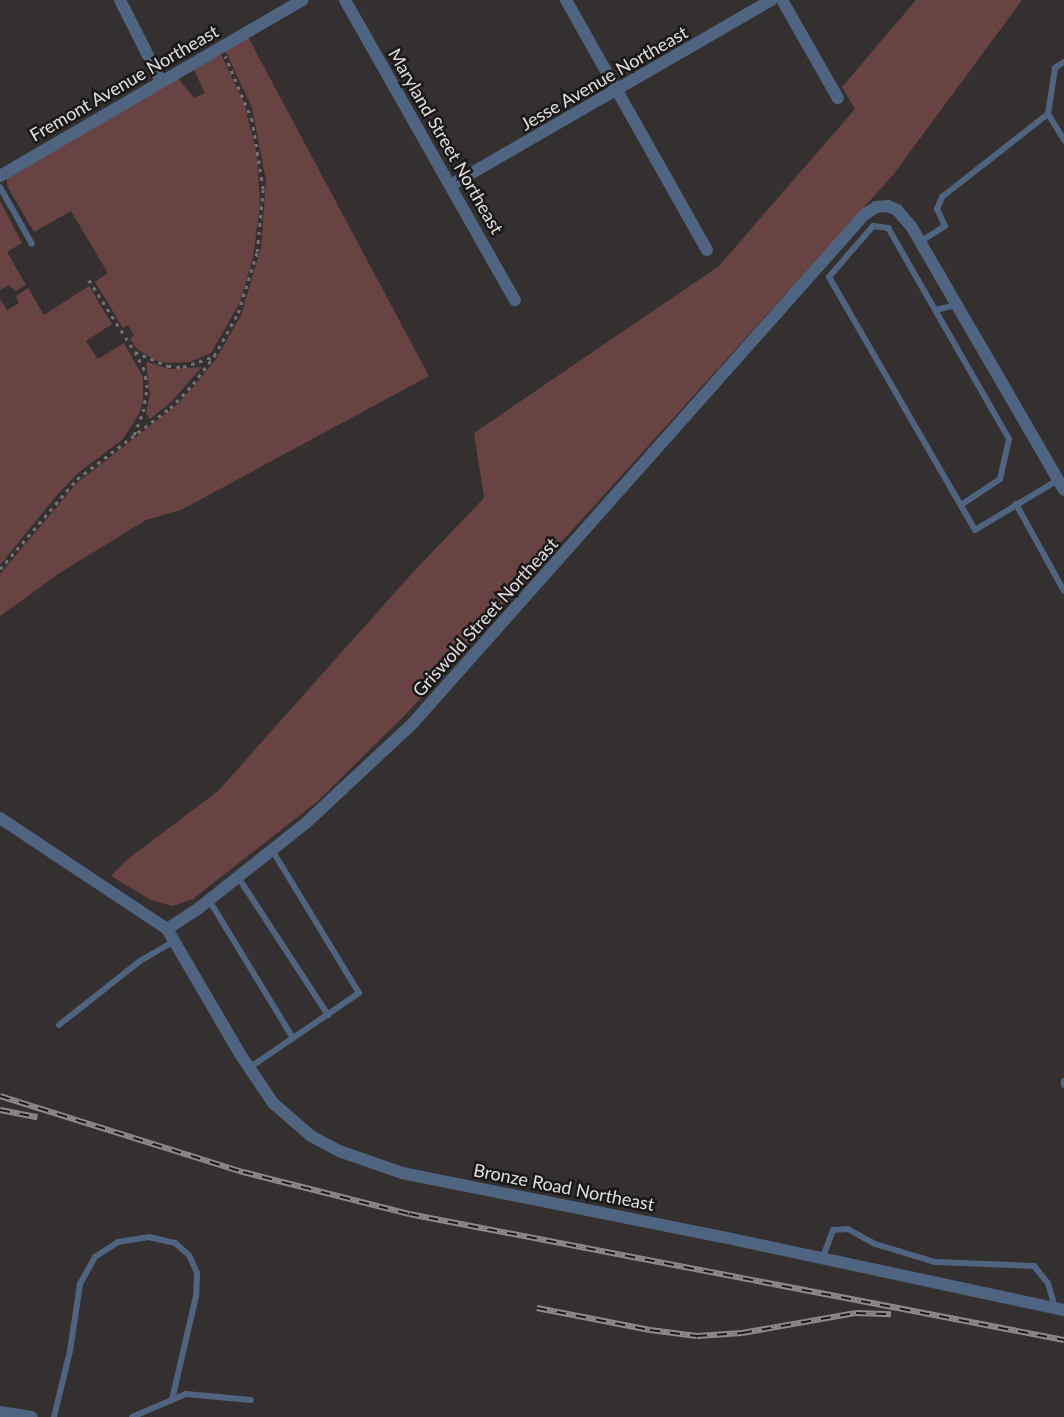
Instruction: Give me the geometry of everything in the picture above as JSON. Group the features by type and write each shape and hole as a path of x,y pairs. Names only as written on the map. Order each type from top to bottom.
{"street":[{"path":"120,0 161,81"},
{"name":"Fremont Avenue Northeast","path":"0,176 302,0"},
{"name":"Maryland Street Northeast","path":"345,0 515,300"},
{"path":"566,0 707,250"},
{"name":"Jesse Avenue Northeast","path":"451,185 772,0"},
{"path":"782,0 838,98"},
{"name":"Griswold Street Northeast","path":"167,929 272,850 355,779 413,723 864,215 884,206 897,211 920,242 1061,485"},
{"path":"0,818 167,929"},
{"name":"Bronze Road Northeast","path":"167,929 249,1068 273,1102 293,1123 339,1152 367,1163 1060,1309"},
{"path":"0,1412 32,1417"}],"lane":[{"path":"1064,62 1055,68 1048,114 1064,141"},
{"path":"920,242 945,226 937,209 942,197 1048,114"},
{"path":"0,187 32,244"},
{"path":"961,505 1000,479 1009,439 888,228 873,226 829,277 975,530 1016,505 1061,485"},
{"path":"935,310 957,305"},
{"path":"1016,505 1064,591"},
{"path":"249,1068 359,993 272,850"},
{"path":"238,877 328,1015"},
{"path":"209,900 293,1038"},
{"path":"59,1025 141,961 174,941"},
{"path":"822,1259 833,1230 848,1229 874,1244 934,1262 1034,1266 1048,1283 1060,1309"},
{"path":"54,1417 70,1351 80,1283 96,1257 118,1242 149,1237 175,1243 188,1255 197,1273 196,1296 172,1400"},
{"path":"132,1417 186,1394 251,1400"}],"path":[{"path":"0,569 64,492 170,408 214,356 238,313 250,280 261,225 263,189 257,143 248,107 220,47"},
{"path":"89,280 144,370 147,388 143,412 134,435"},
{"path":"135,352 168,366 191,365 214,356"}],"shaded area":[{"path":"916,0 1022,0 893,175 406,714 318,801 193,899 172,906 151,900 111,876 128,859 218,791 415,570 484,498 474,433 719,266 855,109 842,87"},
{"path":"248,37 429,376 181,510 146,520 61,572 0,616 0,574 77,483 174,407 196,384 216,359 241,315 261,247 266,181 252,108 225,50"},
{"path":"220,52 244,103 257,155 260,204 253,258 239,304 211,353 190,362 167,363 155,360 137,349 130,339 134,335 128,325 123,328 95,282 108,273 71,211 34,232 7,186 7,178 178,78 194,98 205,93 193,68"},
{"path":"0,201 22,243 7,252 26,285 16,291 9,285 0,290"},
{"path":"89,286 112,324 86,341 98,359 124,343 143,377 143,401 139,414 123,439 77,474 57,495 0,565 0,299 7,310 19,303 16,296 28,288 44,315"},
{"path":"148,362 169,369 202,367 171,402 150,419 146,413 150,393"}],"railway":[{"path":"0,1096 243,1172 409,1214 1064,1340"},
{"path":"0,1110 37,1117"},
{"path":"537,1308 650,1330 697,1336 742,1333 856,1313 891,1314"}]}
